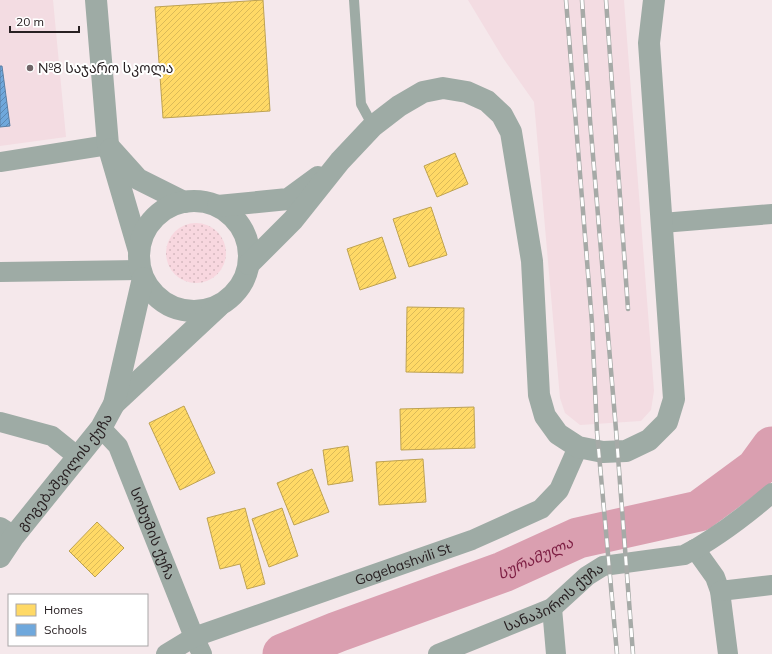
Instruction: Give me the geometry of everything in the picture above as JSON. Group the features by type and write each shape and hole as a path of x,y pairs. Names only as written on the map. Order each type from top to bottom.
{"street":[{"path":"96,0 108,145 140,266 153,294 167,305 184,311 203,311 221,305 234,294 244,280 249,264 248,246 243,230 232,216 218,206 202,201 184,202 168,207 154,218 143,233 140,266"},
{"path":"249,264 293,220 340,161 373,126 399,106 423,92 443,88 467,92 487,101 502,115 511,132 532,261 539,395 545,416 558,434 578,447 603,452 626,450 648,440 667,422 674,399 649,43 654,0"},
{"path":"0,162 108,145"},
{"path":"108,145 138,179 184,202"},
{"path":"218,206 288,199 340,161"},
{"path":"662,223 772,214"},
{"path":"0,272 140,266"},
{"name":"გოგებაშვილის ქუჩა","path":"0,557 7,531 78,457 101,428 114,404 140,266"},
{"name":"გოგებაშვილის ქუჩა","path":"114,404 221,305"},
{"path":"0,422 52,436 78,457"},
{"name":"სოხუმის ქუჩა","path":"101,428 118,446 198,645"},
{"name":"Gogebashvili St","path":"166,654 198,645 472,540 541,509 559,490 578,447"},
{"name":"სანაპიროს ქუჩა","path":"438,654 552,608 587,576 603,566 684,555 750,512 772,493"},
{"path":"695,549 715,577 720,591 728,654"},
{"path":"720,591 772,585"},
{"path":"552,608 556,654"}],"lane":[{"path":"354,0 361,104 373,126"}],"shaded area":[{"name":"№8 საჯარო სკოლა","path":"0,0 53,0 66,137 0,146"},
{"path":"468,0 624,0 654,391 651,410 641,421 580,425 565,413 560,398 534,102 503,58"},
{"path":"190,223 202,223 213,228 221,236 226,247 224,265 213,278 202,283 190,283 179,278 171,270 166,259 166,247 171,236 179,228"}],"building: Homes":[{"path":"263,0 270,111 163,118 155,7"},
{"path":"455,153 468,184 437,197 424,166"},
{"path":"431,207 447,255 409,267 393,219"},
{"path":"382,237 396,278 360,290 347,249"},
{"path":"407,307 464,308 463,373 406,372"},
{"path":"184,406 215,473 180,490 149,423"},
{"path":"474,407 475,448 401,450 400,409"},
{"path":"348,446 353,481 328,485 323,450"},
{"path":"423,459 426,502 379,505 376,462"},
{"path":"312,469 329,512 294,525 277,483"},
{"path":"245,508 265,584 247,589 240,564 220,569 207,518"},
{"path":"282,508 298,556 269,567 252,519"},
{"path":"97,522 124,548 95,577 69,551"}],"building: Schools":[{"path":"0,66 2,66 10,126 0,127"}],"waterway":[{"name":"სურამულა","path":"283,654 337,632 503,572 578,538 699,511 756,469 772,447"}],"railway":[{"path":"566,0 592,323 597,432 617,654"},
{"path":"582,0 590,120 633,654"},
{"path":"606,0 628,309"}],"place":[{"name":"№8 საჯარო სკოლა","path":"30,68"}]}
